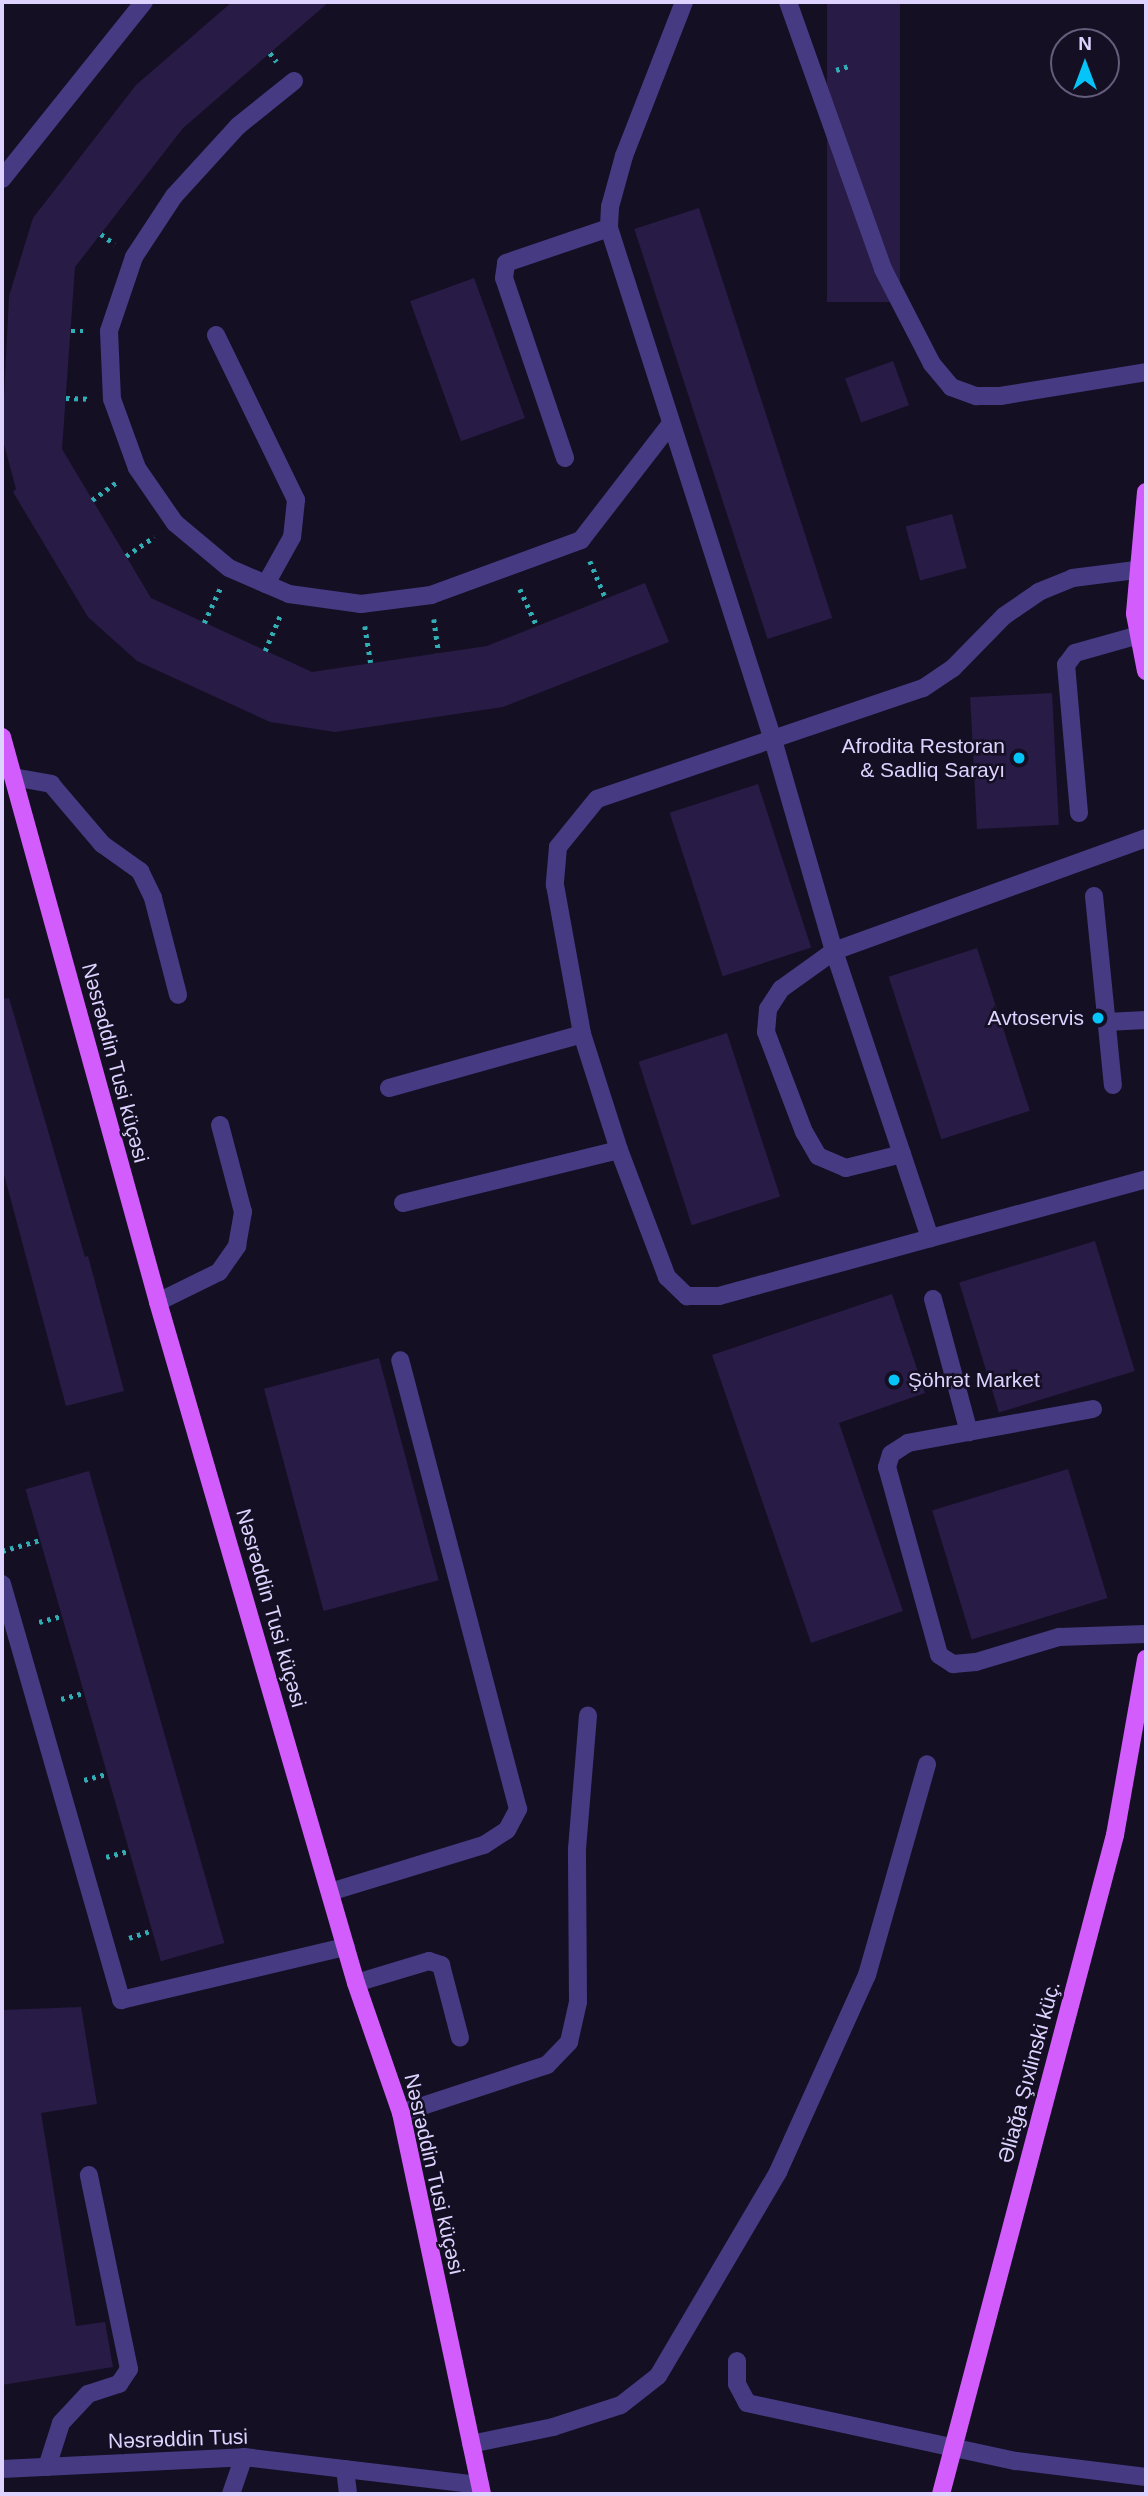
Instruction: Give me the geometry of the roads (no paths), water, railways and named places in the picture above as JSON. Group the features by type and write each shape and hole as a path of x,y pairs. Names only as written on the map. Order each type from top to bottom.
{"main road":[{"path":"1146,492 1136,570 1139,635 1146,671"},
{"name":"Nəsrəddin Tusi küçəsi","path":"2,737 158,1302 356,1983 401,2113 481,2490"},
{"name":"Əliağa Şıxlinski küç.","path":"941,2494 1115,1835 1146,1659"}],"street":[{"path":"2,179 144,2"},
{"path":"788,2 883,270 932,364 951,387 976,396 1000,396 1146,372"},
{"path":"678,3 624,156 610,207 609,229 670,426 773,740 834,951 930,1238"},
{"path":"294,81 238,126 174,196 134,257 109,331 113,399 138,468 175,523 229,568 289,594 361,604 431,595 581,540 670,426"},
{"path":"565,458 504,278 506,263 609,229"},
{"path":"216,335 296,500 292,537 266,584"},
{"path":"1136,570 1073,578 1039,592 1004,616 953,668 923,688 597,799 558,847 555,885 582,1034 619,1150 667,1277 687,1296 719,1296 1146,1179"},
{"path":"1079,813 1066,665 1075,653 1139,635"},
{"path":"13,777 51,784 102,844 140,871 153,898 178,995"},
{"path":"902,1154 846,1168 818,1156 804,1132 766,1032 768,1009 780,989 834,951 1146,838"},
{"path":"1094,896 1113,1085"},
{"path":"1106,1022 1146,1020"},
{"path":"389,1088 582,1034"},
{"path":"158,1302 219,1272 237,1246 243,1212 220,1125"},
{"path":"403,1203 619,1150"},
{"path":"933,1298 969,1432"},
{"path":"330,1892 484,1845 507,1830 518,1809 400,1360"},
{"path":"1093,1409 908,1443 891,1454 887,1467 939,1655 953,1664 964,1663 1059,1637 1146,1634"},
{"path":"2,1584 121,2000 346,1947"},
{"path":"401,2113 547,2065 569,2042 578,2002 577,1849 589,1715"},
{"path":"471,2444 553,2427 621,2405 658,2376 778,2172 867,1975 927,1764"},
{"path":"356,1983 429,1961 441,1965 460,2038"},
{"path":"47,2467 61,2423 88,2394 119,2384 129,2369 89,2175"},
{"path":"737,2361 737,2384 747,2403 1062,2469 1146,2477"},
{"path":"231,2494 244,2457"},
{"name":"Nəsrəddin Tusi","path":"2,2469 244,2457 481,2490"},
{"path":"345,2469 348,2494"}],"place":[{"name":"Afrodita Restoran & Sadliq Sarayı","path":"1019,758"},
{"name":"Avtoservis","path":"1098,1018"},
{"name":"Şöhrət Market","path":"894,1380"}]}
